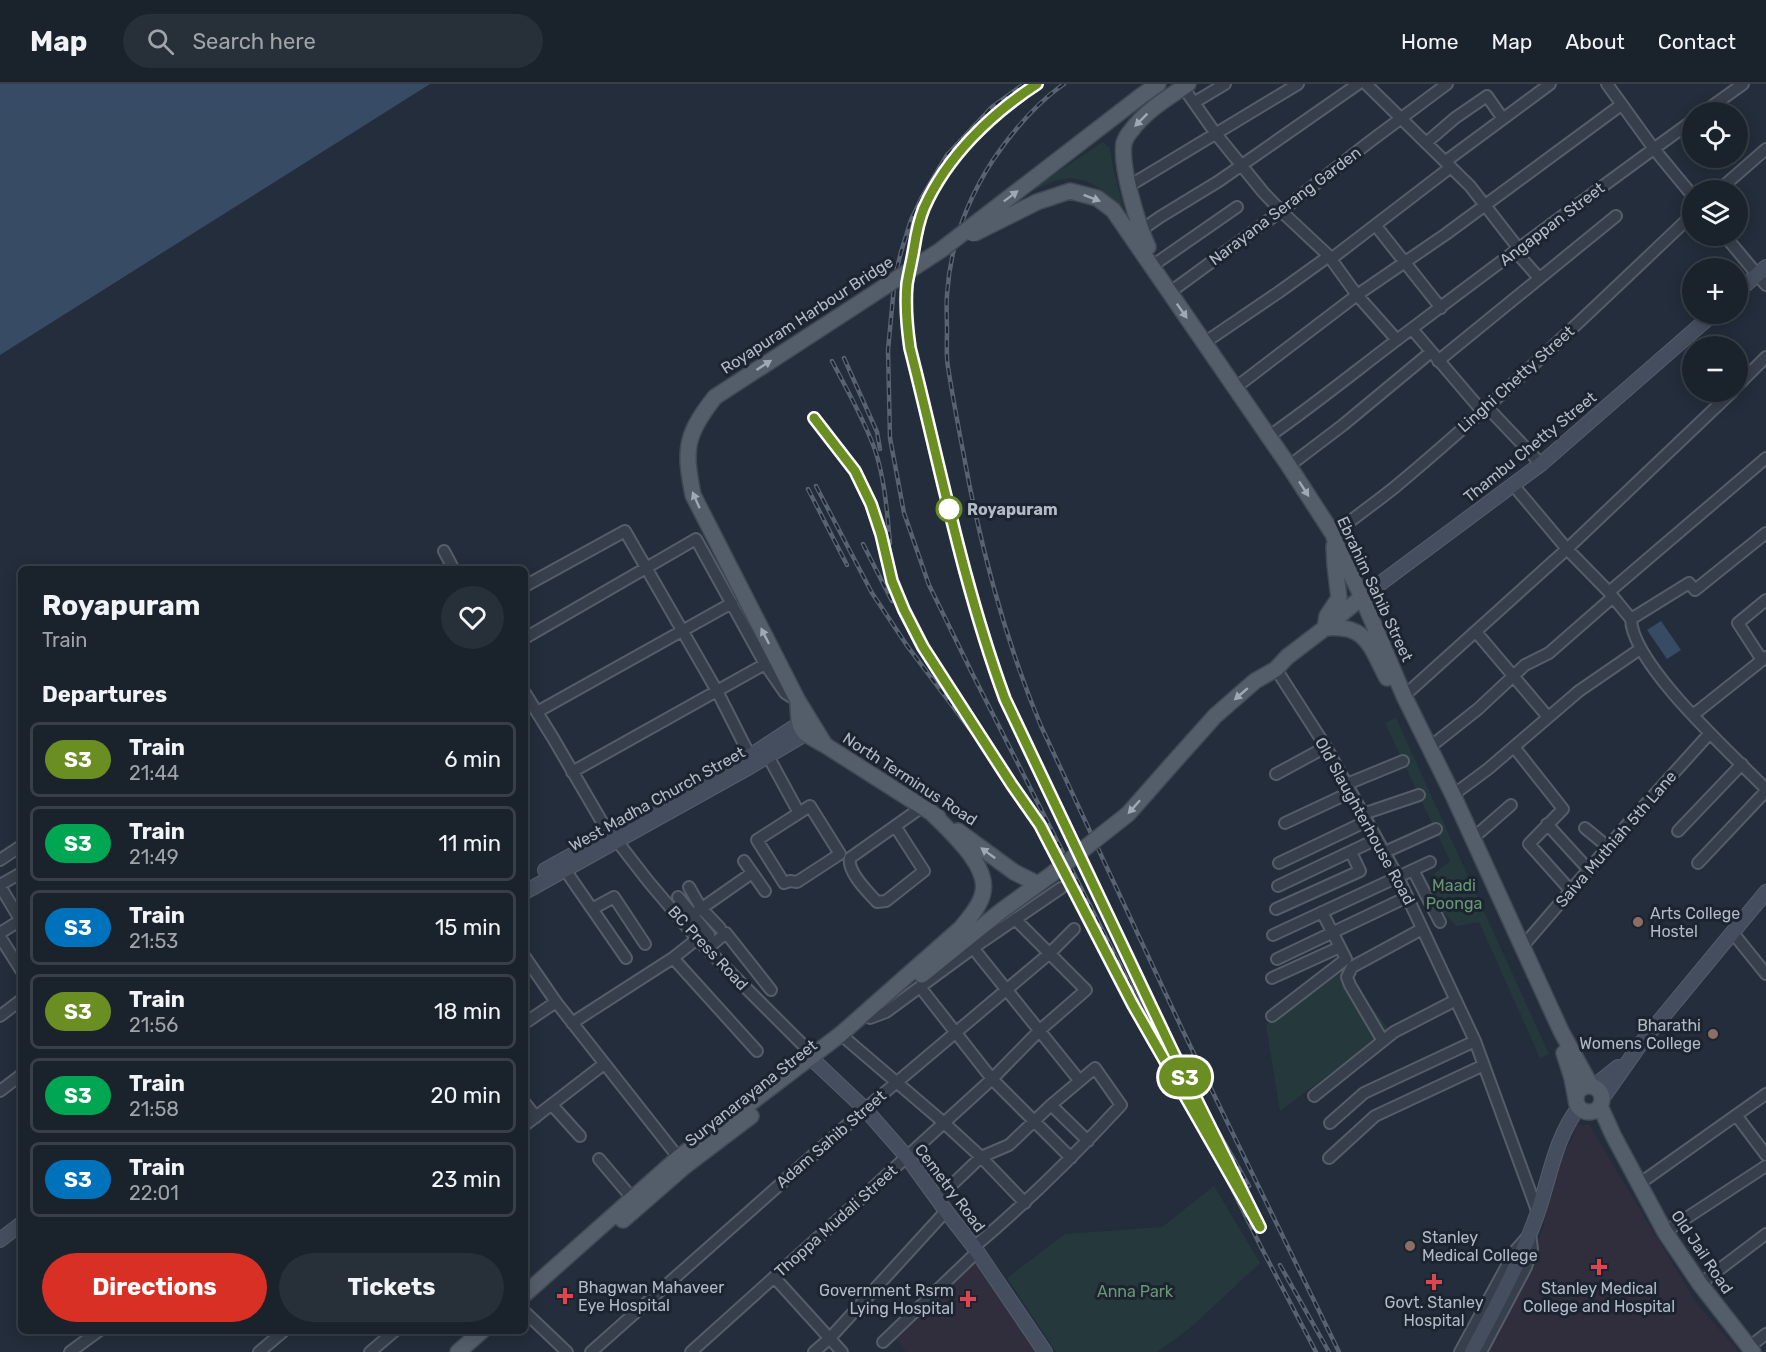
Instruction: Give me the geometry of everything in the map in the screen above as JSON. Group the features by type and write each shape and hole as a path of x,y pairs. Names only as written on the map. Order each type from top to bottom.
{"main road":[{"name":"Royapuram Harbour Bridge","path":"723,552 693,495 687,464 689,439 701,414 715,397 941,250 1158,84"},
{"path":"1169,292 1140,231 1125,167 1124,143 1143,117 1186,86"},
{"name":"Ebrahim Sahib Street","path":"941,250 1037,202 1071,191 1097,198 1113,210 1333,534 1362,597 1370,633 1555,1034 1568,1065 1579,1105"},
{"path":"1748,285 1763,276"},
{"name":"Thambu Chetty Street","path":"1362,597 1514,486 1702,324"},
{"path":"1325,628 1327,616 1340,598 1333,534"},
{"name":"North Terminus Road","path":"723,552 798,701 825,745 926,809 1014,872 1038,884"},
{"name":"Suryanarayana Street","path":"528,1291 632,1198 846,1039 1001,911 1128,814 1215,716 1255,681 1276,669 1287,657 1362,597"},
{"name":"Ebrahim Sahib Street","path":"1325,628 1337,627 1370,633"},
{"name":"Ebrahim Sahib Street","path":"1370,633 1430,747 1561,1030 1596,1095"},
{"path":"798,701 802,729 825,745"},
{"name":"West Madha Church Street","path":"613,838 750,756 802,729"},
{"name":"West Madha Church Street","path":"528,889 562,866 771,754 802,729"},
{"name":"Suryanarayana Street","path":"815,1061 841,1034 961,928 975,910 984,892 982,877 975,862 962,844 926,809"},
{"name":"West Madha Church Street","path":"528,880 562,866"},
{"path":"1579,1105 1590,1112 1594,1111 1596,1095 1766,892"},
{"name":"Cemetry Road","path":"815,1061 865,1109 907,1157 976,1249 1046,1352"},
{"path":"1472,1352 1530,1234 1564,1130 1579,1105 1579,1091 1586,1086 1596,1095"},
{"name":"Old Jail Road","path":"1596,1095 1665,1232 1700,1284 1751,1350"},
{"name":"Old Jail Road","path":"1579,1105 1598,1124 1630,1165"},
{"name":"Suryanarayana Street","path":"528,1302 682,1162"},
{"path":"0,1240 18,1226"},
{"path":"458,1352 478,1334"},
{"path":"471,1352 491,1334"}],"street":[{"path":"1195,102 1225,84"},
{"path":"1129,186 1298,84"},
{"path":"1140,231 1242,165 1358,84"},
{"path":"1366,84 1449,164 1486,205 1539,278"},
{"name":"Narayana Serang Garden","path":"1169,292 1281,211 1447,84"},
{"path":"1204,343 1376,226 1503,119 1550,84"},
{"path":"1607,84 1654,149 1682,183"},
{"path":"1718,102 1743,84"},
{"path":"1186,86 1216,134 1263,192 1330,258 1397,340"},
{"path":"1426,143 1455,118 1487,96 1503,119"},
{"path":"1235,388 1358,295 1486,205 1621,105"},
{"name":"Angappan Street","path":"1268,437 1308,410 1412,328 1682,128"},
{"path":"1730,180 1766,149"},
{"path":"1155,264 1237,207"},
{"path":"1289,466 1434,357 1485,324 1616,216"},
{"name":"Linghi Chetty Street","path":"1333,534 1394,488 1528,370 1682,224"},
{"path":"1376,226 1440,308"},
{"path":"1734,246 1763,276"},
{"path":"1412,328 1434,357 1541,464"},
{"path":"1748,375 1765,359"},
{"path":"1404,696 1567,549 1721,402"},
{"path":"1430,747 1478,709 1525,665 1549,652 1766,458"},
{"path":"1514,486 1567,549 1631,619 1640,649 1666,686 1766,790 1698,863"},
{"path":"528,584 625,531 717,691 750,756"},
{"path":"1631,619 1689,583 1695,590 1766,533"},
{"path":"528,636 696,539 765,664 784,693 798,701"},
{"path":"444,551 452,566"},
{"path":"1693,715 1764,658 1738,623 1766,600"},
{"path":"537,712 732,603"},
{"path":"1476,632 1548,717"},
{"path":"1453,795 1514,747 1579,691 1640,649"},
{"path":"572,772 765,664"},
{"name":"Old Slaughterhouse Road","path":"1276,669 1326,747 1398,877 1475,1041 1538,1213"},
{"name":"BC Press Road","path":"528,698 613,838 697,939 803,1045 815,1061"},
{"name":"Saiva Muthiah 5th Lane","path":"1523,946 1588,869 1710,733"},
{"path":"1276,774 1326,747"},
{"path":"1514,747 1563,809 1529,844 1571,891"},
{"path":"771,754 802,811"},
{"path":"1285,823 1403,761"},
{"path":"1678,831 1742,764"},
{"path":"1279,863 1365,818 1419,795"},
{"path":"1472,839 1512,805"},
{"path":"810,806 840,854 797,882 784,883 757,840 802,811 810,806"},
{"path":"895,826 924,871 886,901 880,903 852,872 849,864 850,858 895,826 926,809"},
{"path":"1547,825 1588,869"},
{"path":"1586,828 1608,847"},
{"path":"1385,852 1436,829"},
{"path":"1278,886 1377,839"},
{"path":"0,860 18,848"},
{"path":"1276,909 1360,872 1351,852"},
{"path":"744,861 765,891"},
{"path":"1273,935 1430,862"},
{"path":"562,866 626,958"},
{"path":"1413,870 1440,922"},
{"path":"682,922 752,873"},
{"path":"18,875 0,885 18,915"},
{"path":"689,887 701,908 720,928"},
{"path":"870,1018 886,1012 973,948 1061,888"},
{"path":"592,909 614,897 645,944"},
{"path":"678,897 709,935"},
{"path":"1277,959 1407,897"},
{"path":"1272,1016 1346,959 1322,912"},
{"path":"1016,920 1050,953"},
{"path":"18,922 0,935 18,965"},
{"path":"1383,1041 1347,977 1352,967 1422,928"},
{"name":"Adam Sahib Street","path":"591,1352 865,1109 1050,953 1074,929"},
{"path":"707,949 726,933 771,990"},
{"path":"1733,933 1766,974"},
{"path":"572,1023 673,958 697,939"},
{"path":"1272,978 1340,947"},
{"path":"973,948 1079,1080"},
{"name":"Thoppa Mudali Street","path":"691,1352 907,1157 992,1079 1040,1030 1086,990 1050,953"},
{"path":"673,958 757,1051"},
{"path":"528,961 572,1023 682,1162"},
{"path":"920,987 992,1079 1071,1158"},
{"path":"1314,1096 1394,1032 1456,1000"},
{"path":"0,1016 18,1002"},
{"path":"528,1021 556,1002"},
{"path":"846,1039 943,1122 981,1157 1025,1203"},
{"path":"1330,1123 1364,1093 1475,1041"},
{"path":"528,1123 604,1064"},
{"path":"1329,1158 1375,1116 1484,1065"},
{"path":"883,1342 1071,1158 1121,1105 1095,1068 1009,1145 981,1157 938,1199"},
{"path":"0,1091 18,1078"},
{"path":"1640,1184 1766,1094"},
{"path":"552,1105 580,1136"},
{"path":"1051,1105 1088,1141"},
{"path":"528,1107 536,1117"},
{"path":"1736,1115 1766,1155"},
{"path":"599,1160 632,1198"},
{"path":"1665,1232 1766,1166"},
{"path":"814,1352 830,1338 946,1211"},
{"path":"1460,1352 1515,1251 1530,1234"},
{"path":"1481,1352 1526,1267 1532,1249 1530,1234"},
{"path":"1700,1284 1765,1236"},
{"path":"774,1277 842,1352"},
{"path":"528,1315 567,1352"},
{"path":"70,1352 94,1334"},
{"path":"259,1352 280,1334"},
{"path":"370,1352 391,1334"},
{"path":"1751,1350 1766,1334"}],"shaded area":[{"name":"Stanley Medical College and Hospital","path":"1575,1125 1589,1125 1697,1304 1739,1352 1481,1352 1542,1231 1558,1164 1574,1135"},
{"name":"Government Rsrm Lying Hospital","path":"976,1262 1038,1352 906,1352 894,1337"}],"green space":[{"path":"1103,142 1110,148 1124,209 1097,186 1080,179 1063,179 1023,195"},
{"name":"Maadi Poonga","path":"1396,718 1549,1054 1540,1058 1479,922 1457,926 1435,905 1434,874 1450,861 1385,723"},
{"path":"1342,967 1389,1030 1280,1111 1266,1025"},
{"name":"Anna Park","path":"1214,1186 1260,1263 1190,1328 1157,1352 1056,1352 1007,1278 1065,1234 1162,1227"}],"water":[{"path":"0,84 430,84 0,355"},
{"path":"1661,621 1681,650 1667,659 1647,630"}],"railway":[{"path":"1024,84 992,107 947,155 911,220 901,252 895,276 888,350 890,438 904,513 929,585 973,675 1316,1352"},
{"path":"1018,97 1037,84"},
{"path":"1064,84 1043,100 1025,119 993,160 975,191 956,241 947,300 947,363 969,483 1008,637 1041,726 1183,1031 1339,1352"},
{"path":"927,203 917,233 907,286 910,348 977,613 1005,699 1158,1022"},
{"path":"844,358 877,432 880,449"},
{"path":"832,361 861,416 875,450 887,508 890,543"},
{"path":"814,418 854,471 869,499 881,532 890,576 897,595 916,634 946,684"},
{"path":"816,486 872,593 908,647 1044,831"},
{"path":"808,489 847,565"},
{"path":"863,544 892,601"},
{"path":"1179,1063 1249,1186"},
{"path":"1280,1265 1329,1352"}],"train":[{"name":"S3","path":"814,418 855,471 871,504 892,581 923,647 1040,825 1133,1005 1260,1227 1172,1050 1005,699 991,660 956,541 910,348 907,286 924,208 939,181 975,134 999,112 1037,84"}],"place":[{"name":"Royapuram","path":"949,509"},
{"name":"Arts College Hostel","path":"1638,922"},
{"name":"Bharathi Womens College","path":"1713,1034"},
{"name":"Stanley Medical College","path":"1410,1246"},
{"name":"Stanley Medical College and Hospital","path":"1599,1267"},
{"name":"Govt. Stanley Hospital","path":"1434,1282"},
{"name":"Bhagwan Mahaveer Eye Hospital","path":"565,1296"},
{"name":"Government Rsrm Lying Hospital","path":"968,1299"}]}
